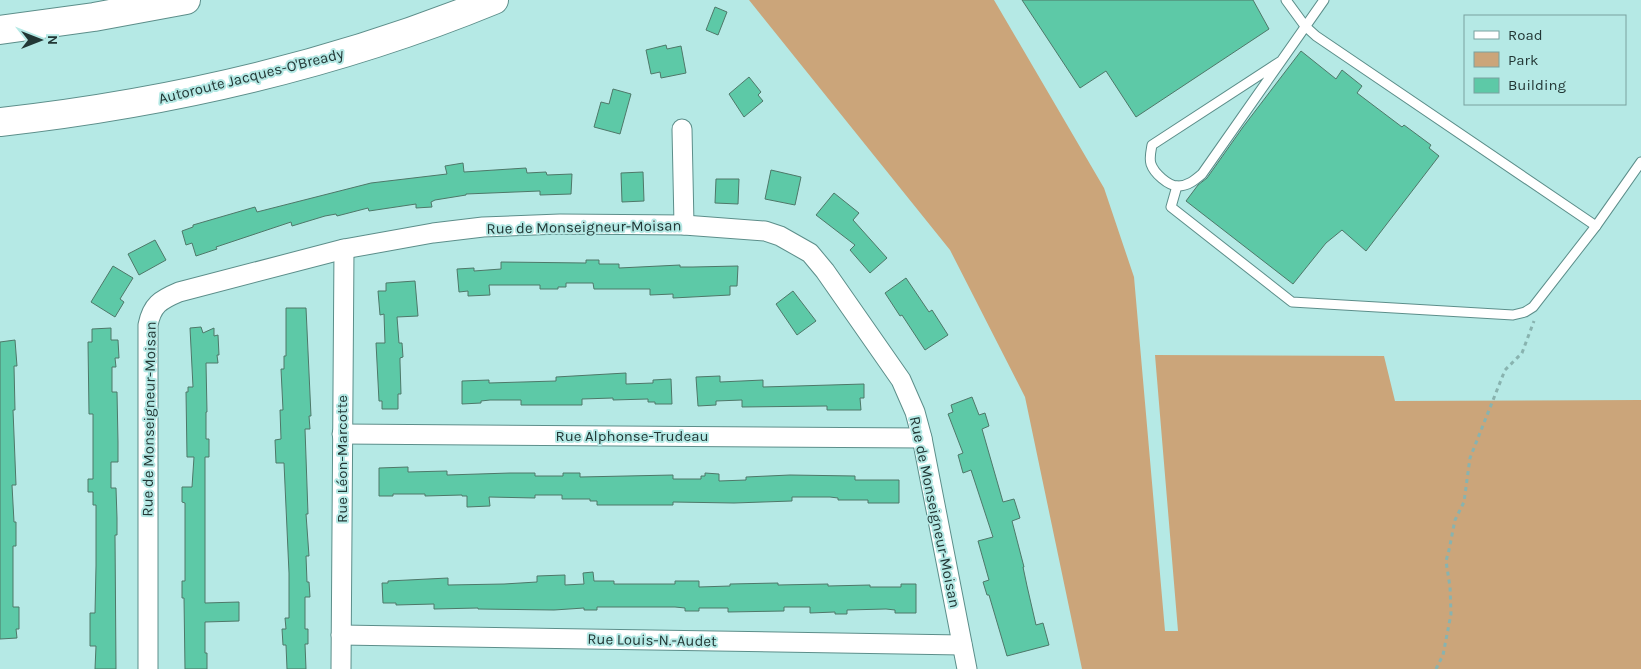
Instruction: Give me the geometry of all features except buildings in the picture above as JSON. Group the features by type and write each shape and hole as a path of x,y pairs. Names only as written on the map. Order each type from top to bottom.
{"highway":[{"path":"0,30 94,17 186,0"},
{"name":"Autoroute Jacques-O'Bready","path":"0,122 137,103 249,80 315,63 380,43 494,0"}],"street":[{"path":"682,129 684,225"},
{"name":"Rue de Monseigneur-Moisan","path":"148,669 148,326 154,307 165,298 179,292 344,249 433,233 483,227 560,224 684,225 766,231 780,236 810,253 825,271 901,380 915,412 922,438 967,669"},
{"name":"Rue Léon-Marcotte","path":"341,669 344,249"},
{"name":"Rue Alphonse-Trudeau","path":"342,434 922,438"},
{"name":"Rue Louis-N.-Audet","path":"341,635 962,645"}],"lane":[{"path":"1286,0 1305,26 1316,36 1596,226"},
{"path":"1281,61 1152,145 1150,156 1152,166 1166,182 1177,186 1191,183 1202,174 1324,0"},
{"path":"1177,186 1171,207 1292,302 1512,315 1525,312 1533,307 1596,226 1641,162"}],"path":[{"path":"1436,669 1443,655 1451,614 1450,587 1446,561 1454,520 1464,502 1470,458 1505,370 1522,354 1534,323 1533,307"}],"green space":[{"path":"749,0 994,0 1104,188 1134,277 1165,631 1178,631 1155,355 1384,356 1395,401 1641,400 1641,669 1082,669 1025,397 950,250"}]}
